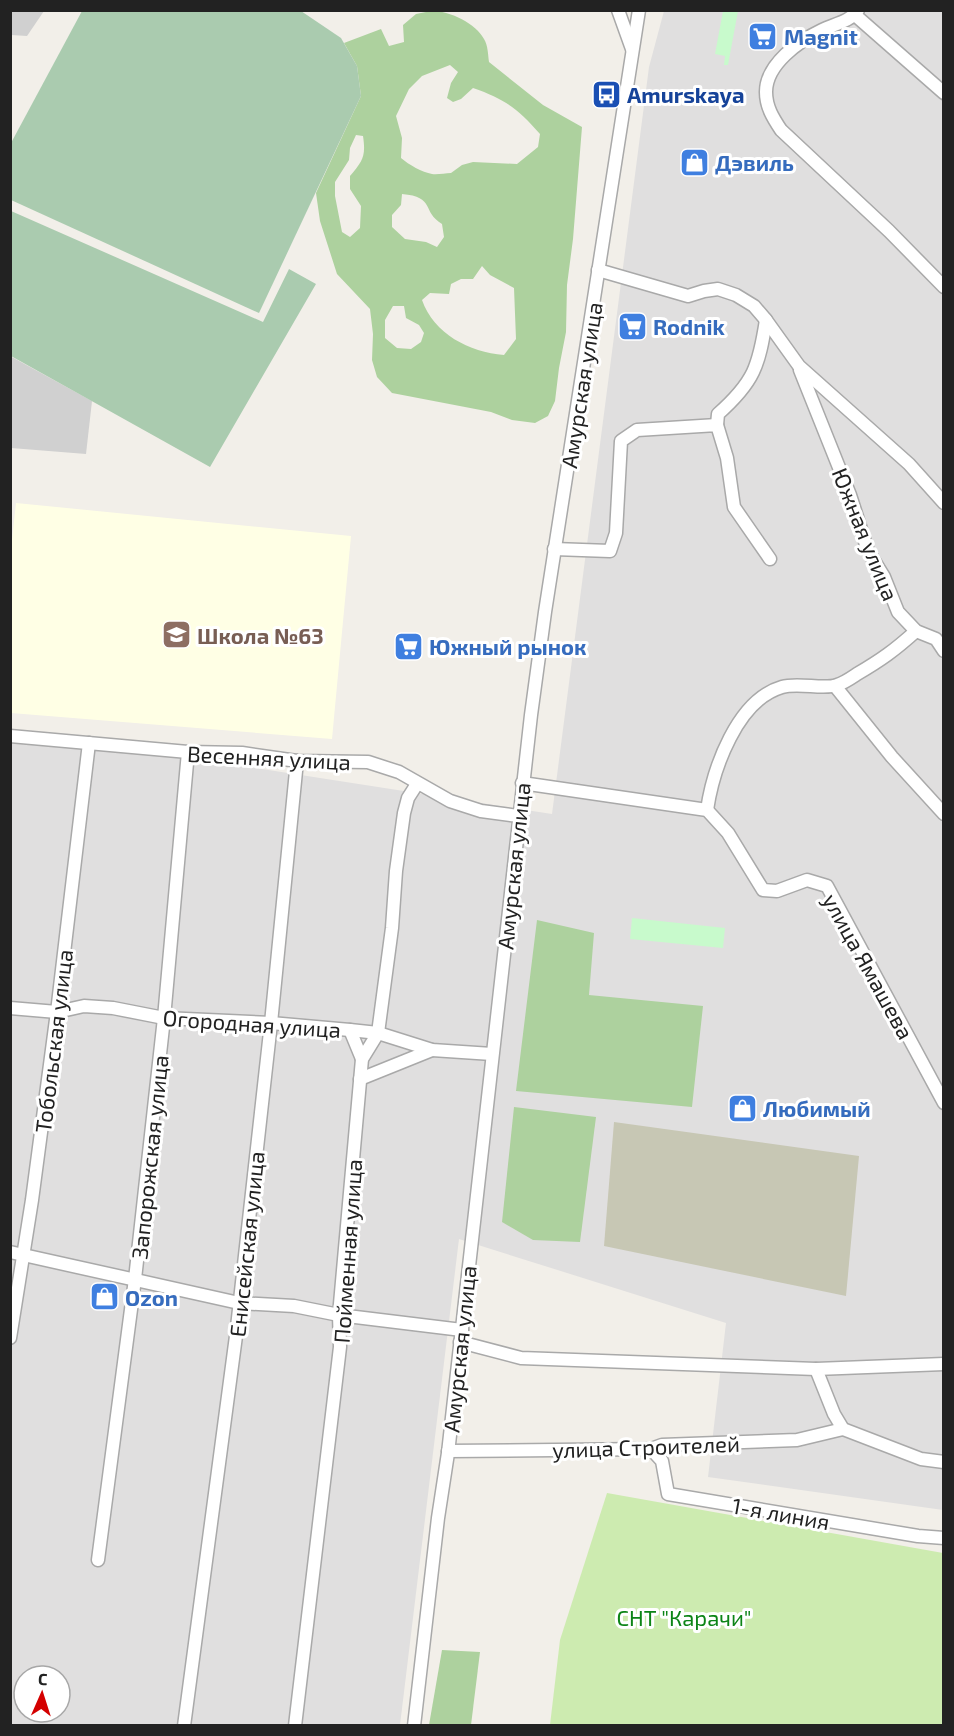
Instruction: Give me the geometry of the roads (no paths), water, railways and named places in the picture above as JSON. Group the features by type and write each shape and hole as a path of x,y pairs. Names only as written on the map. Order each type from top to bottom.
{"street":[{"path":"618,10 633,51"},
{"name":"Амурская улица","path":"414,1725 448,1451 522,783 554,549 639,10"},
{"path":"944,93 857,13 822,29 783,55 772,73 766,91 770,112 781,130 944,286"},
{"path":"598,270 688,296 718,289 736,295 754,306 799,366 909,464 944,503"},
{"path":"766,320 756,369 743,390 718,414 717,425 727,458 734,507 770,559"},
{"name":"Южная улица","path":"799,366 850,495 868,551 884,576 898,612 916,631 936,639 944,651"},
{"path":"554,549 610,551 616,533 621,441 637,430 717,425"},
{"path":"522,783 707,810 718,763 742,718 761,697 783,687 835,686 890,655 916,631"},
{"path":"835,686 892,757 944,814"},
{"name":"Весенняя улица","path":"10,736 188,752 242,753 297,761 368,762 399,772 450,801 471,808 518,816"},
{"name":"Тобольская улица","path":"10,1338 57,1012 89,743"},
{"name":"Запорожская улица","path":"98,1560 135,1279 164,1018 188,752"},
{"name":"Енисейская улица","path":"184,1725 236,1336 297,761"},
{"name":"Пойменная улица","path":"295,1725 340,1347 339,1315 362,1059 378,1033 404,813 408,798 417,784"},
{"name":"улица Ямашева","path":"707,810 728,833 763,890 777,891 807,880 827,886 944,1103"},
{"name":"Огородная улица","path":"10,1008 57,1012 84,1006 113,1008 164,1018 271,1023 350,1030 378,1033 432,1050 492,1054"},
{"path":"350,1030 362,1059"},
{"path":"360,1079 432,1050"},
{"path":"10,1252 239,1303 294,1306 461,1336 521,1358 816,1369 944,1364"},
{"path":"816,1369 834,1414 843,1429 921,1459 944,1462"},
{"name":"улица Строителей","path":"448,1451 651,1449 662,1445 797,1440 843,1429"},
{"name":"1-я линия","path":"651,1449 662,1461 668,1494 918,1536 944,1538"}],"place":[{"name":"Magnit","path":"763,36"},
{"name":"Amurskaya","path":"606,94"},
{"name":"Дэвиль","path":"694,162"},
{"name":"Rodnik","path":"632,326"},
{"name":"Школа №63","path":"176,635"},
{"name":"Южный рынок","path":"408,646"},
{"name":"Любимый","path":"742,1108"},
{"name":"Ozon","path":"104,1297"}],"park label":[{"name":"СНТ \"Карачи\"","path":"684,1617"}]}
